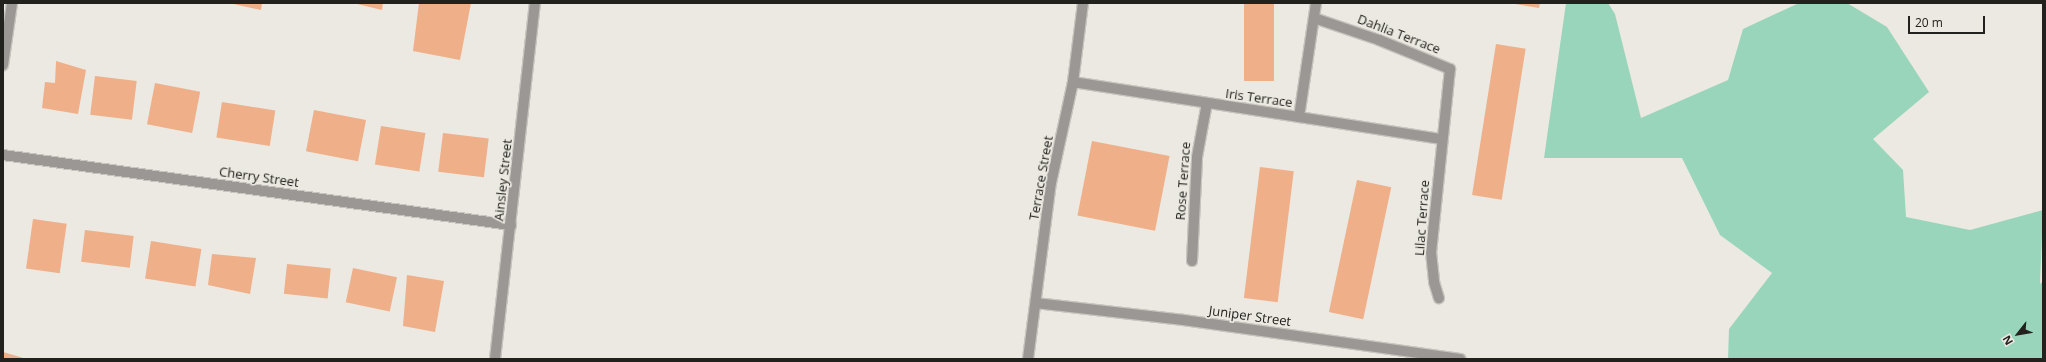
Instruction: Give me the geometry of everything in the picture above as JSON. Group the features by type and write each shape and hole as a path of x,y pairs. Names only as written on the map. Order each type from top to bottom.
{"street":[{"path":"3,65 12,3"},
{"name":"Ainsley Street","path":"495,359 535,3"},
{"name":"Terrace Street","path":"1028,359 1051,183 1072,82 1083,3"},
{"path":"1299,117 1316,3"},
{"name":"Dahlia Terrace","path":"1314,18 1379,40 1450,69"},
{"name":"Lilac Terrace","path":"1439,298 1434,282 1431,252 1450,69"},
{"name":"Iris Terrace","path":"1072,82 1442,139"},
{"name":"Rose Terrace","path":"1192,261 1197,157 1207,103"},
{"name":"Cherry Street","path":"3,155 511,225"},
{"name":"Juniper Street","path":"1036,303 1191,321 1460,359"}],"green space":[{"path":"1566,3 1608,3 1615,14 1641,118 1728,80 1743,29 1799,3 1847,3 1887,27 1929,92 1873,139 1903,170 1906,217 1970,230 2043,210 2040,284 2043,281 2043,359 1728,359 1729,329 1772,273 1720,235 1682,158 1544,158"}],"building":[{"path":"229,3 262,3 261,10"},
{"path":"353,3 383,3 382,10"},
{"path":"419,3 471,3 460,60 413,51"},
{"path":"1244,3 1274,3 1274,81 1244,81"},
{"path":"1509,3 1540,3 1539,8"},
{"path":"1496,44 1526,49 1502,200 1472,195"},
{"path":"56,61 86,70 78,114 42,108 45,82 55,83"},
{"path":"95,76 137,81 132,120 90,115"},
{"path":"155,83 200,92 192,133 147,124"},
{"path":"222,102 275,110 270,146 216,138"},
{"path":"314,110 366,120 358,161 306,151"},
{"path":"381,126 425,133 419,172 375,165"},
{"path":"443,133 489,139 484,177 438,172"},
{"path":"1092,141 1170,156 1155,231 1077,216"},
{"path":"1260,167 1294,171 1278,302 1244,298"},
{"path":"1357,180 1391,187 1363,319 1329,312"},
{"path":"33,219 67,224 60,273 26,269"},
{"path":"85,230 134,236 130,268 81,262"},
{"path":"151,241 201,249 195,287 145,279"},
{"path":"212,254 256,258 250,294 208,285"},
{"path":"287,264 331,269 328,298 284,294"},
{"path":"353,268 397,277 390,312 346,302"},
{"path":"407,275 444,281 435,332 403,326"},
{"path":"3,352 27,359 3,359"}]}
